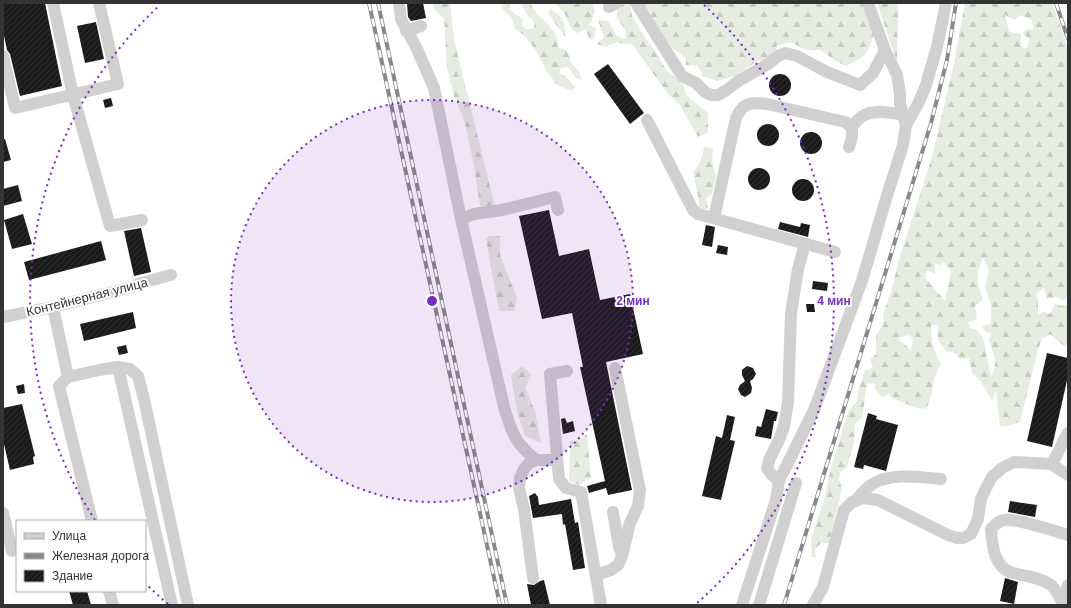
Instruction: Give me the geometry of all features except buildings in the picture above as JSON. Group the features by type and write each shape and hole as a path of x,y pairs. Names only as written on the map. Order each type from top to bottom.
{"street":[{"path":"53,3 73,95 110,226 142,220"},
{"path":"3,56 6,83 14,108 118,84 99,3"},
{"path":"399,3 401,19 406,31 417,49 434,88 461,219 510,428 516,440 536,460"},
{"path":"636,3 682,76 696,83 705,92 711,95 718,95 785,53 797,56 828,72 860,85 873,73 885,50"},
{"path":"742,605 776,500 779,481 814,410 845,331 862,281 903,145 905,120 897,75 885,50 868,3"},
{"path":"905,120 918,104 925,88 937,47 946,3"},
{"path":"406,31 421,26"},
{"path":"714,218 736,118 740,109 745,105 754,103 767,104 845,122 852,127"},
{"path":"849,147 852,137 852,127 861,117 872,113 886,112 905,120"},
{"path":"647,120 693,210 698,214 835,252"},
{"path":"461,219 474,214 502,210 555,197 558,210"},
{"path":"779,481 767,468 784,426 788,402 791,314 798,268 805,244"},
{"name":"Контейнерная улица","path":"3,317 53,307 132,287 171,275"},
{"path":"53,307 68,377"},
{"path":"118,367 172,605"},
{"path":"92,520 59,386 68,377 118,367 130,369 138,376 188,605"},
{"path":"596,575 611,570 618,565 622,556 630,523 638,506 640,490 615,368"},
{"path":"567,371 550,374 559,479 566,488 581,492 601,605"},
{"path":"1051,464 1057,456 1062,441 1068,433"},
{"path":"533,578 524,510 519,488 520,478 524,469 529,463 536,460 557,460"},
{"path":"856,500 863,498 878,500 948,535 963,538 971,534 978,520 981,499 992,477 1002,468 1014,462 1051,464 1068,476"},
{"path":"813,605 823,586 844,510 852,502 873,484 890,478 905,476 941,480"},
{"path":"759,605 796,483"},
{"path":"613,512 622,556"},
{"path":"3,513 12,550"},
{"path":"1063,604 1052,586 1038,578 1011,572 1001,566 994,554 991,529 996,523 1004,520 1018,522 1068,535"},
{"path":"1063,604 1068,585"},
{"path":"109,592 113,605"}],"green space":[{"path":"433,3 450,3 454,40 495,207 480,206 474,166 465,123 454,96 447,68 444,19 434,9"},
{"path":"503,3 510,3 509,8 523,19 522,26 526,29 533,29 534,22 526,13 521,3 530,3 538,15 548,24 557,37 558,47 566,50 570,58 570,62 579,71 582,80 576,78 568,67 561,68 559,73 567,78 575,87 571,91 556,84 546,70 537,52 524,35 515,29 512,18 501,7"},
{"path":"555,3 592,3 595,11 591,22 588,25 596,28 594,39 589,39 586,29 577,33 571,28 565,14"},
{"path":"614,3 630,3 632,16 666,70 683,84 687,96 708,113 708,132 698,137 680,105 668,94 632,44 614,43 606,47 597,44 604,37 598,20 608,21 616,35 625,39 626,31 617,18 617,4"},
{"path":"640,3 866,3 876,33 865,54 846,66 834,60 821,50 806,50 791,42 777,45 776,51 769,58 756,62 735,76 717,81 703,76 698,66 686,65 686,58 672,48"},
{"path":"877,3 898,3 897,62"},
{"path":"965,3 1052,3 1068,48 1068,298 1063,301 1056,297 1047,299 1044,288 1036,294 1038,314 1044,312 1050,314 1055,304 1062,306 1068,304 1068,346 1064,346 1050,334 1042,339 1038,349 1020,422 1008,426 1000,426 996,390 992,400 980,380 972,373 969,358 960,359 956,354 946,351 938,340 938,325 931,325 933,345 941,363 934,379 931,397 926,409 916,408 892,398 889,393 884,397 881,396 875,389 875,383 867,384 862,418 855,424 854,443 847,467 840,472 839,479 842,489 829,543 821,543 815,549 816,557 812,557 811,539 824,500 831,468 848,412 857,401 858,392 865,370 873,368 870,360 876,354 876,335 884,324 883,315 891,292 900,256 932,157 954,63","holes":["1005,15 1014,20 1021,15 1032,20 1033,29 1025,30 1023,33 1030,40 1026,49 1021,46 1021,34 1009,32","983,258 989,270 985,286 991,305 991,323 982,327 985,331 991,334 989,340 994,354 995,363 991,376 983,338 977,330 970,328 968,322 977,319 975,306 983,300 979,289 978,279 980,264","943,261 951,271 945,301 925,278 927,270 935,274 935,263 940,266","909,335 913,339 911,350 897,338"]},
{"path":"550,9 558,14 563,20 565,37 548,13"},
{"path":"704,147 713,148 712,161 716,176 712,194 706,198 708,208 699,211 699,201 693,172 701,160"},
{"path":"489,236 500,236 500,255 517,298 514,311 499,311 486,239"},
{"path":"522,366 532,375 525,388 535,411 541,443 525,436 517,411 511,375"},
{"path":"587,434 591,478 579,485 569,481 570,441 574,442"}],"railway":[{"path":"369,3 500,605"},
{"path":"378,3 507,605"},
{"path":"784,605 931,123 947,60 956,3"},
{"path":"1056,3 1068,39"}]}
